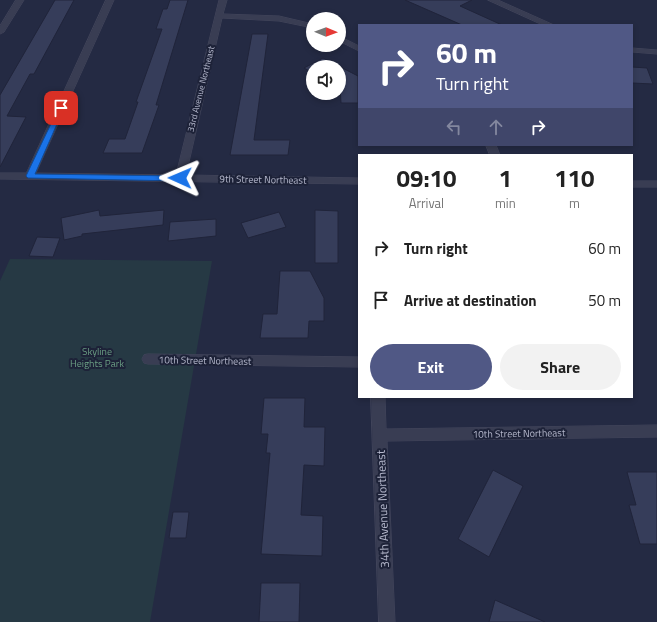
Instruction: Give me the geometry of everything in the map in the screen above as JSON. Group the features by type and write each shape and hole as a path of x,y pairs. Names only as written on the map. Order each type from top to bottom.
{"street":[{"path":"0,32 20,0"},
{"path":"30,176 110,0"},
{"name":"33rd Avenue Northeast","path":"180,178 223,0"},
{"path":"492,0 548,24"},
{"path":"219,16 273,18 306,24"},
{"path":"346,42 358,48"},
{"path":"633,50 657,52"},
{"name":"9th Street Northeast","path":"0,176 358,181"},
{"path":"633,184 657,184"},
{"name":"10th Street Northeast","path":"148,359 358,362"},
{"name":"34th Avenue Northeast","path":"378,398 381,435 387,622"},
{"name":"10th Street Northeast","path":"381,435 657,431"}],"green space":[{"name":"Skyline Heights Park","path":"10,259 212,261 150,622 0,622 0,281"}],"building":[{"path":"55,0 74,0 34,74 30,74 7,116 26,117 0,167 0,95"},
{"path":"170,0 188,0 156,105 159,105 142,153 103,153 109,139 125,139 138,102 136,102 162,29 156,29 163,9 167,9"},
{"path":"405,0 472,0 460,6 500,24 460,24"},
{"path":"252,34 268,34 254,140 290,140 288,155 230,155"},
{"path":"633,67 647,68 653,84 633,83"},
{"path":"346,70 358,76 358,103 341,103 341,100 346,100"},
{"path":"99,210 100,216 164,210 163,225 82,234 82,236 64,240 61,218"},
{"path":"315,210 338,211 338,263 315,263"},
{"path":"279,212 286,227 248,238 241,223"},
{"path":"216,219 216,236 168,241 170,222"},
{"path":"37,237 60,238 53,257 29,256"},
{"path":"280,271 310,271 324,298 324,321 309,321 308,338 260,338 263,314 277,314"},
{"path":"264,398 305,398 304,427 325,427 324,466 304,465 301,515 323,516 322,556 261,554 270,453 266,453 268,434 261,434"},
{"path":"493,470 523,486 489,557 458,539"},
{"path":"627,472 657,472 657,544 640,544 629,505 636,505"},
{"path":"173,512 189,512 186,538 169,538"},
{"path":"261,583 300,583 299,622 259,622"},
{"path":"495,600 545,622 489,622"}],"route":[{"path":"61,108 30,176 180,178"}]}
